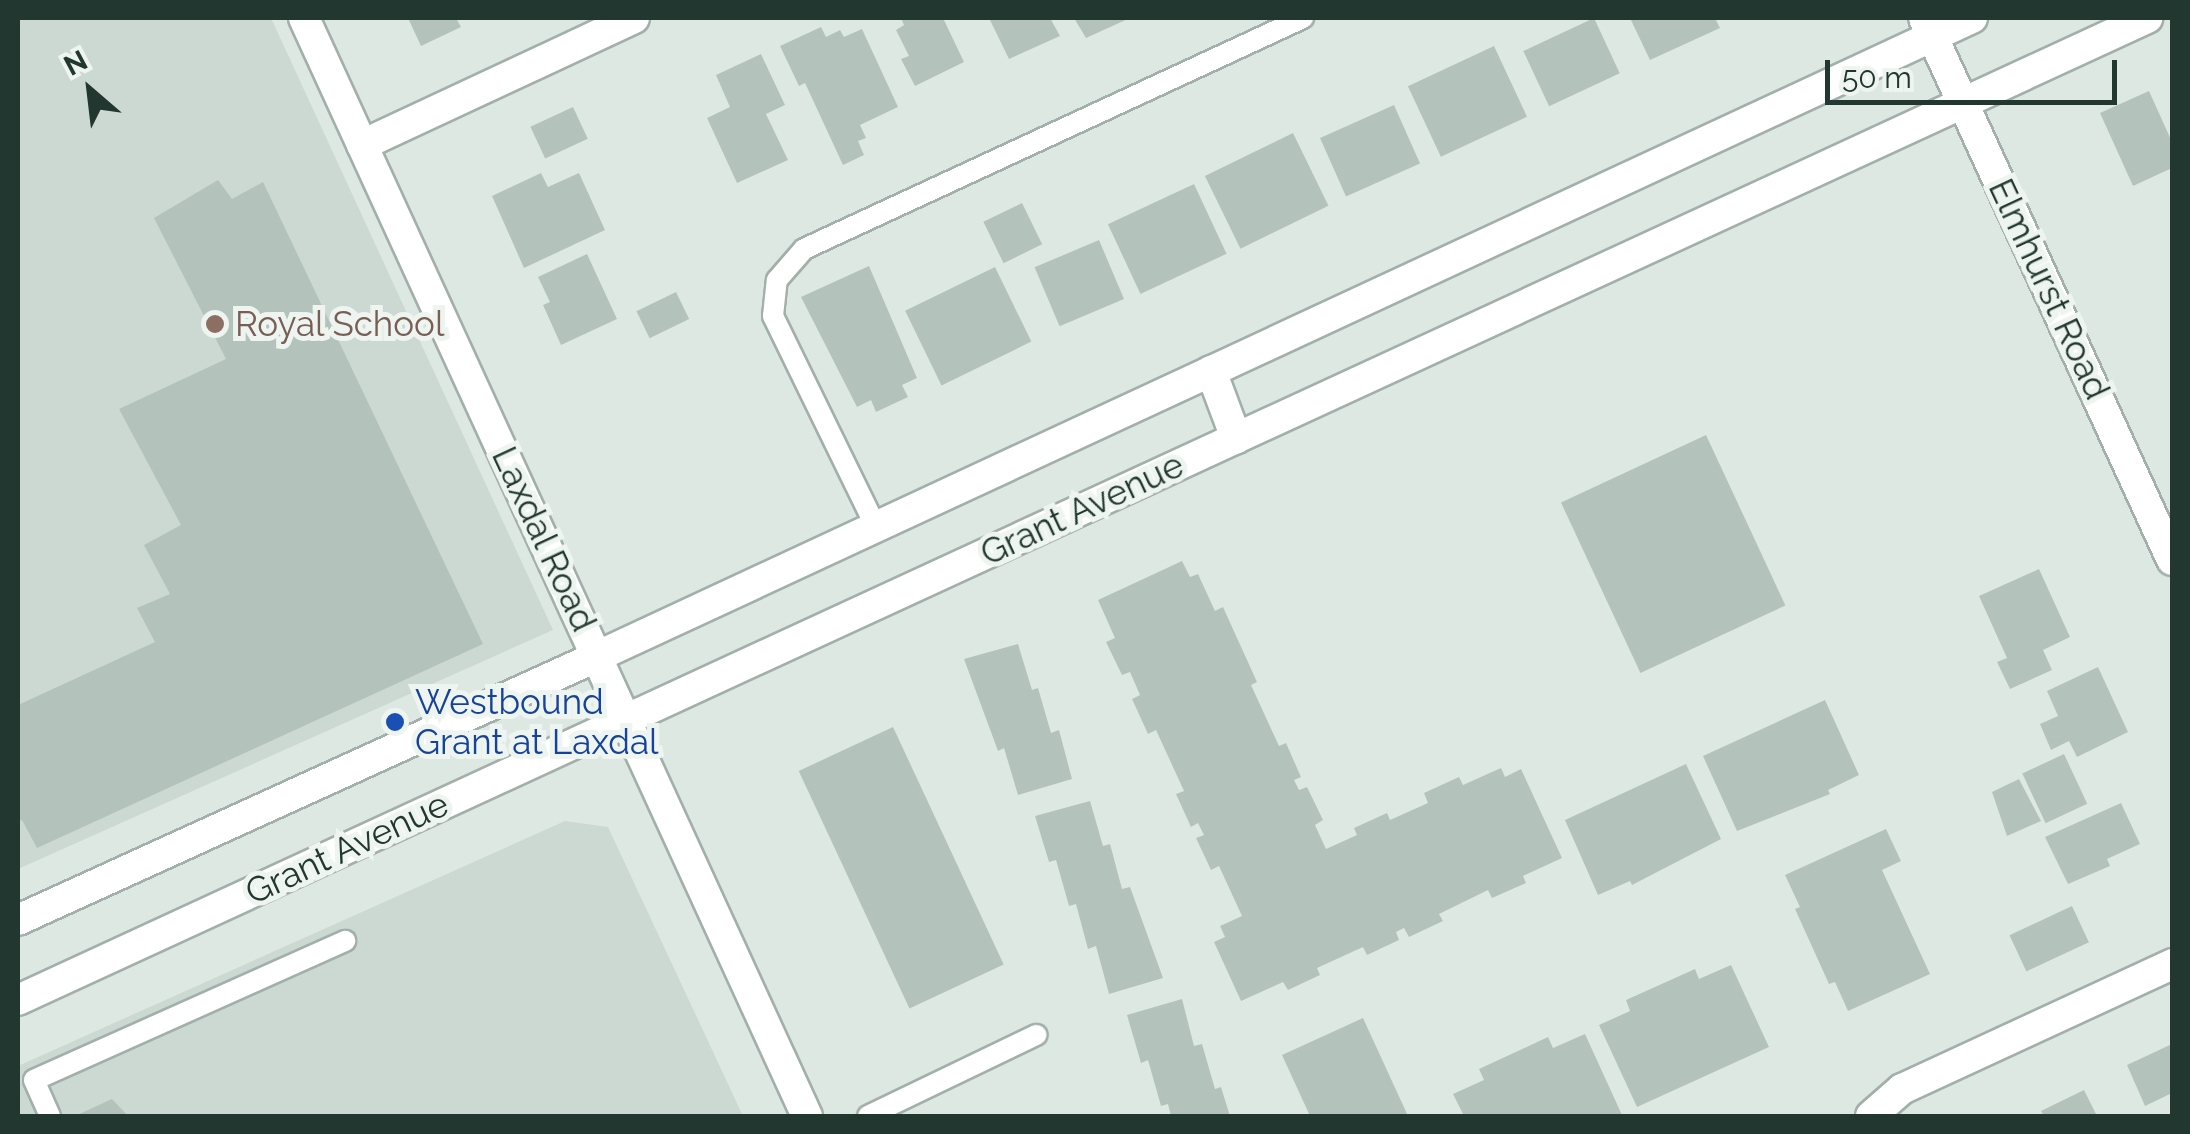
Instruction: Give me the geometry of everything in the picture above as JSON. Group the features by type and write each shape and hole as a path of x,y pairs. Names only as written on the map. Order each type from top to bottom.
{"main road":[{"name":"Laxdal Road","path":"304,18 807,1116"},
{"path":"362,145 634,18"},
{"name":"Grant Avenue","path":"18,920 1211,371 1928,27 1972,18"},
{"name":"Grant Avenue","path":"18,1000 2147,18"},
{"name":"Elmhurst Road","path":"1928,27 2172,560"},
{"path":"1211,371 1236,438"},
{"path":"1872,1116 1902,1089 2172,964"}],"lane":[{"path":"876,527 774,316 777,280 804,249 1303,18"},
{"path":"50,1116 34,1080 344,941"},
{"path":"868,1116 1036,1035"}],"shaded area":[{"name":"Royal School","path":"18,18 271,18 553,630 18,869"},
{"path":"565,821 608,827 743,1116 18,1116 18,1066"}],"building":[{"path":"408,18 456,18 461,27 421,46"},
{"path":"901,18 943,18 964,62 915,86 901,59 909,56 896,30 904,25"},
{"path":"989,18 1050,18 1060,36 1009,59"},
{"path":"1074,18 1130,18 1086,38"},
{"path":"1594,18 1620,73 1549,106 1523,51"},
{"path":"1630,18 1715,18 1720,28 1650,60"},
{"path":"821,27 826,37 840,30 844,37 862,29 898,107 860,125 866,138 858,141 864,155 843,165 805,83 799,86 780,46"},
{"path":"1494,46 1527,117 1441,157 1408,86"},
{"path":"761,54 785,105 766,114 788,160 737,183 707,118 730,107 716,75"},
{"path":"2149,91 2172,142 2172,168 2133,186 2100,113"},
{"path":"1394,105 1420,163 1346,196 1320,138"},
{"path":"573,107 588,139 545,159 530,127"},
{"path":"1293,133 1329,206 1240,249 1205,176"},
{"path":"541,173 548,187 579,173 605,230 524,268 492,196"},
{"path":"218,180 232,199 263,182 483,644 37,848 22,820 18,821 18,705 155,642 137,608 170,594 144,545 181,525 119,409 226,359 154,218"},
{"path":"1194,184 1227,254 1140,294 1108,224"},
{"path":"1022,203 1042,244 1004,263 983,222"},
{"path":"1099,240 1124,299 1060,326 1035,267"},
{"path":"587,254 617,319 561,345 543,305 550,302 538,277"},
{"path":"869,266 917,378 902,385 908,397 876,412 871,400 857,407 801,297"},
{"path":"995,267 1031,342 942,385 905,311"},
{"path":"676,292 689,319 650,338 636,311"},
{"path":"1706,435 1785,605 1640,673 1561,503"},
{"path":"1182,561 1190,577 1198,574 1215,611 1223,607 1257,682 1251,685 1279,746 1286,743 1301,777 1294,780 1299,790 1307,787 1323,820 1315,825 1326,849 1357,835 1354,828 1387,813 1390,820 1428,803 1424,793 1459,777 1463,785 1501,768 1505,777 1521,769 1562,858 1523,876 1526,883 1492,898 1488,890 1439,914 1443,921 1409,937 1404,928 1396,932 1399,940 1367,955 1363,947 1317,968 1320,975 1288,990 1283,982 1241,1001 1214,942 1225,937 1220,926 1242,916 1219,866 1211,870 1196,838 1204,835 1198,823 1191,827 1176,794 1184,791 1156,730 1148,734 1132,699 1140,695 1130,672 1122,675 1106,642 1115,638 1098,600"},
{"path":"2039,569 2070,637 2043,650 2052,670 2010,689 1997,662 2007,658 1979,596"},
{"path":"1018,644 1032,690 1038,688 1051,733 1059,730 1072,779 1018,795 1004,748 998,751 964,659"},
{"path":"2098,667 2128,732 2077,757 2069,741 2051,750 2040,724 2058,716 2047,691"},
{"path":"1825,700 1859,775 1828,790 1830,794 1737,831 1703,756"},
{"path":"893,727 1004,964 909,1008 799,771"},
{"path":"2064,754 2087,804 2046,823 2022,773"},
{"path":"1686,764 1721,839 1632,885 1630,881 1598,895 1565,820"},
{"path":"2019,779 2041,821 2007,836 1992,792"},
{"path":"1090,801 1103,846 1110,844 1122,889 1130,887 1163,978 1109,994 1096,946 1088,949 1076,904 1069,906 1056,860 1049,862 1035,816"},
{"path":"2121,803 2140,844 2107,859 2110,866 2068,884 2045,837"},
{"path":"1886,829 1901,861 1882,870 1930,974 1848,1011 1835,982 1829,984 1795,909 1800,907 1785,875"},
{"path":"2072,906 2089,942 2026,971 2009,935"},
{"path":"1731,965 1769,1047 1637,1107 1599,1025 1630,1011 1626,1000 1695,969 1699,979"},
{"path":"1182,999 1194,1046 1202,1044 1215,1089 1221,1087 1230,1116 1171,1116 1168,1104 1161,1106 1148,1060 1141,1063 1127,1015"},
{"path":"1363,1018 1408,1116 1310,1116 1282,1055"},
{"path":"1585,1034 1622,1115 1464,1116 1453,1094 1484,1080 1479,1069 1548,1037 1553,1048"},
{"path":"2172,1044 2172,1093 2145,1106 2127,1065"},
{"path":"2084,1090 2097,1116 2044,1116 2041,1111"},
{"path":"112,1099 128,1116 75,1116"}],"place":[{"name":"Royal School","path":"215,324"},
{"name":"Westbound Grant at Laxdal","path":"395,722"}]}
